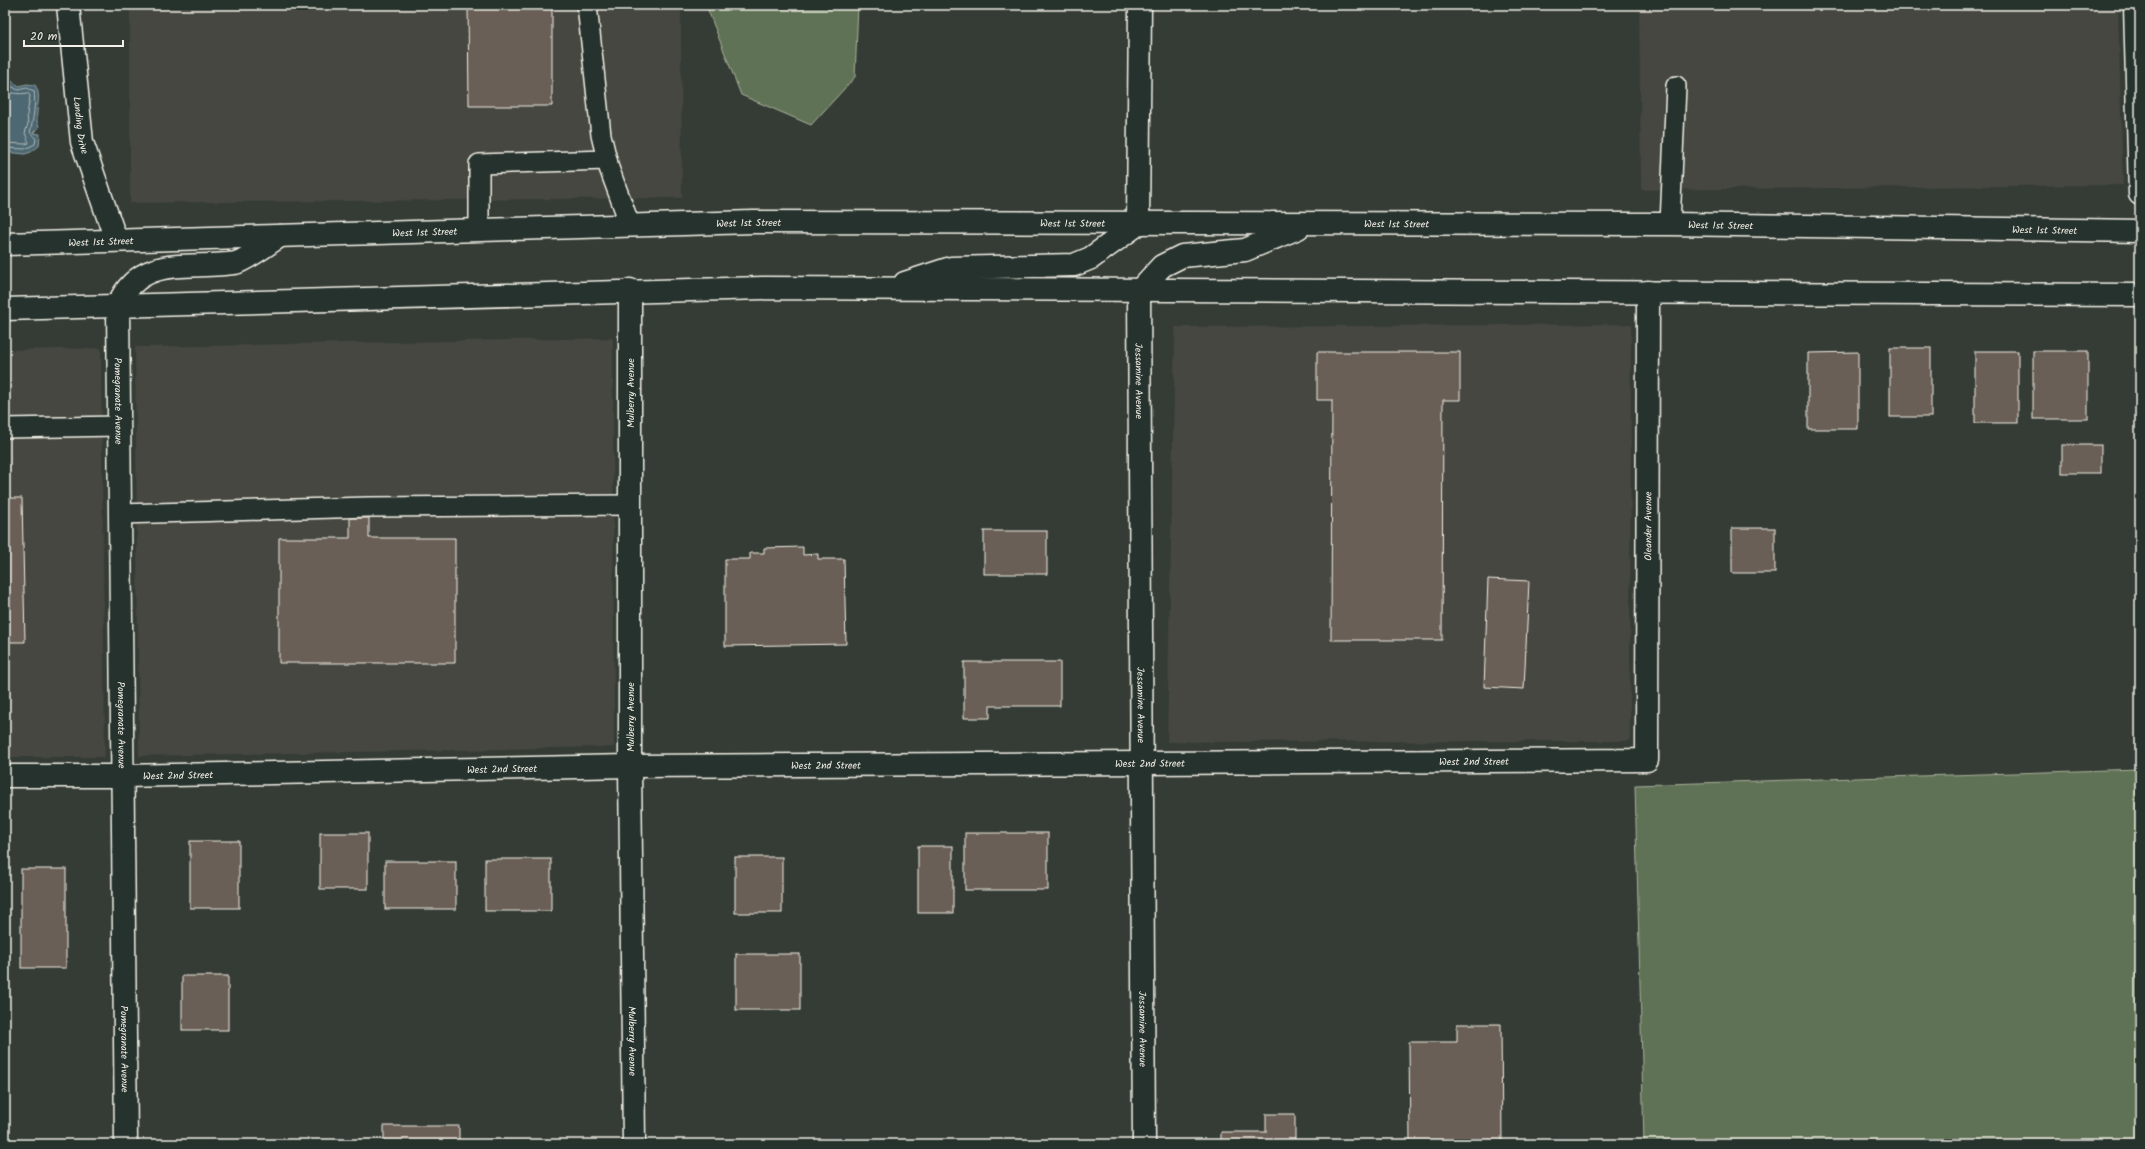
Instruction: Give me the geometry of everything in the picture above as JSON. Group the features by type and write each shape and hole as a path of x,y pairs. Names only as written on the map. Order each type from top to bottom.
{"street":[{"name":"Landing Drive","path":"68,5 82,142 116,240"},
{"path":"889,289 951,268 1074,265 1092,258 1138,224 1140,5"},
{"path":"2135,5 2140,194"},
{"name":"West 1st Street","path":"5,244 753,222 1670,224 2140,231"},
{"path":"1140,291 1162,266 1182,256 1245,250 1308,224"},
{"path":"118,305 124,291 136,279 158,268 237,262 280,236"},
{"path":"5,309 630,290 763,288 2140,295"},
{"name":"Mulberry Avenue","path":"630,290 630,766 634,1144"},
{"name":"Jessamine Avenue","path":"1140,291 1144,1144"},
{"name":"Oleander Avenue","path":"1646,760 1648,292"},
{"name":"Pomegranate Avenue","path":"118,305 126,1144"},
{"name":"West 2nd Street","path":"5,776 122,776 630,766 1646,760"}],"lane":[{"path":"587,5 601,135 607,160 630,225"},
{"path":"1670,224 1676,86"},
{"path":"479,230 479,164 607,160"},
{"path":"5,428 119,426"},
{"path":"120,514 369,507 630,505"}],"shaded area":[{"path":"130,5 681,5 682,198 130,203"},
{"path":"1639,5 2118,5 2123,185 1641,190"},
{"path":"1631,324 1630,741 1167,742 1175,327"},
{"path":"613,338 614,747 139,756 135,347"},
{"path":"101,348 105,757 5,757 5,350"}],"green space":[{"path":"706,5 858,5 855,77 811,125 741,95"},
{"path":"2140,769 2140,1144 1644,1144 1635,785"}],"water":[{"path":"12,81 19,86 27,84 35,85 38,95 37,122 39,127 33,133 40,134 39,146 31,152 25,154 5,152 5,121 8,120 5,111 5,84"}],"building":[{"path":"468,5 552,5 552,106 469,106"},
{"path":"1890,348 1931,348 1931,417 1890,417"},
{"path":"1975,351 2018,351 2018,423 1975,423"},
{"path":"2033,351 2088,351 2088,419 2033,419"},
{"path":"1317,352 1460,352 1460,400 1443,400 1442,640 1331,640 1332,400 1317,400"},
{"path":"1858,352 1858,429 1808,429 1808,353"},
{"path":"2062,445 2101,445 2101,473 2062,473"},
{"path":"5,498 22,498 25,642 5,642"},
{"path":"350,518 369,518 369,538 455,538 455,663 279,663 279,538 350,538"},
{"path":"1732,528 1775,528 1775,573 1732,573"},
{"path":"984,531 1047,531 1047,574 984,574"},
{"path":"803,547 803,555 818,554 818,559 844,559 846,644 725,646 725,559 750,559 750,553 764,553 764,548"},
{"path":"1488,579 1529,581 1524,689 1484,687"},
{"path":"964,662 1060,662 1060,706 990,706 990,718 964,718"},
{"path":"320,833 368,833 368,889 320,889"},
{"path":"965,833 1048,833 1048,890 965,890"},
{"path":"190,841 239,841 239,908 190,908"},
{"path":"918,846 953,846 953,913 918,913"},
{"path":"735,857 782,857 782,913 735,913"},
{"path":"485,859 551,859 551,911 485,911"},
{"path":"385,861 456,861 456,909 385,909"},
{"path":"21,869 66,869 66,968 21,968"},
{"path":"736,954 800,954 800,1010 736,1010"},
{"path":"182,976 228,976 228,1030 182,1030"},
{"path":"1457,1024 1501,1024 1502,1144 1410,1144 1409,1042 1457,1042"},
{"path":"1266,1114 1295,1114 1295,1144 1221,1144 1221,1132 1266,1132"},
{"path":"384,1126 459,1126 459,1144 384,1144"},
{"path":"484,1141 555,1141 555,1144 484,1144"}]}
